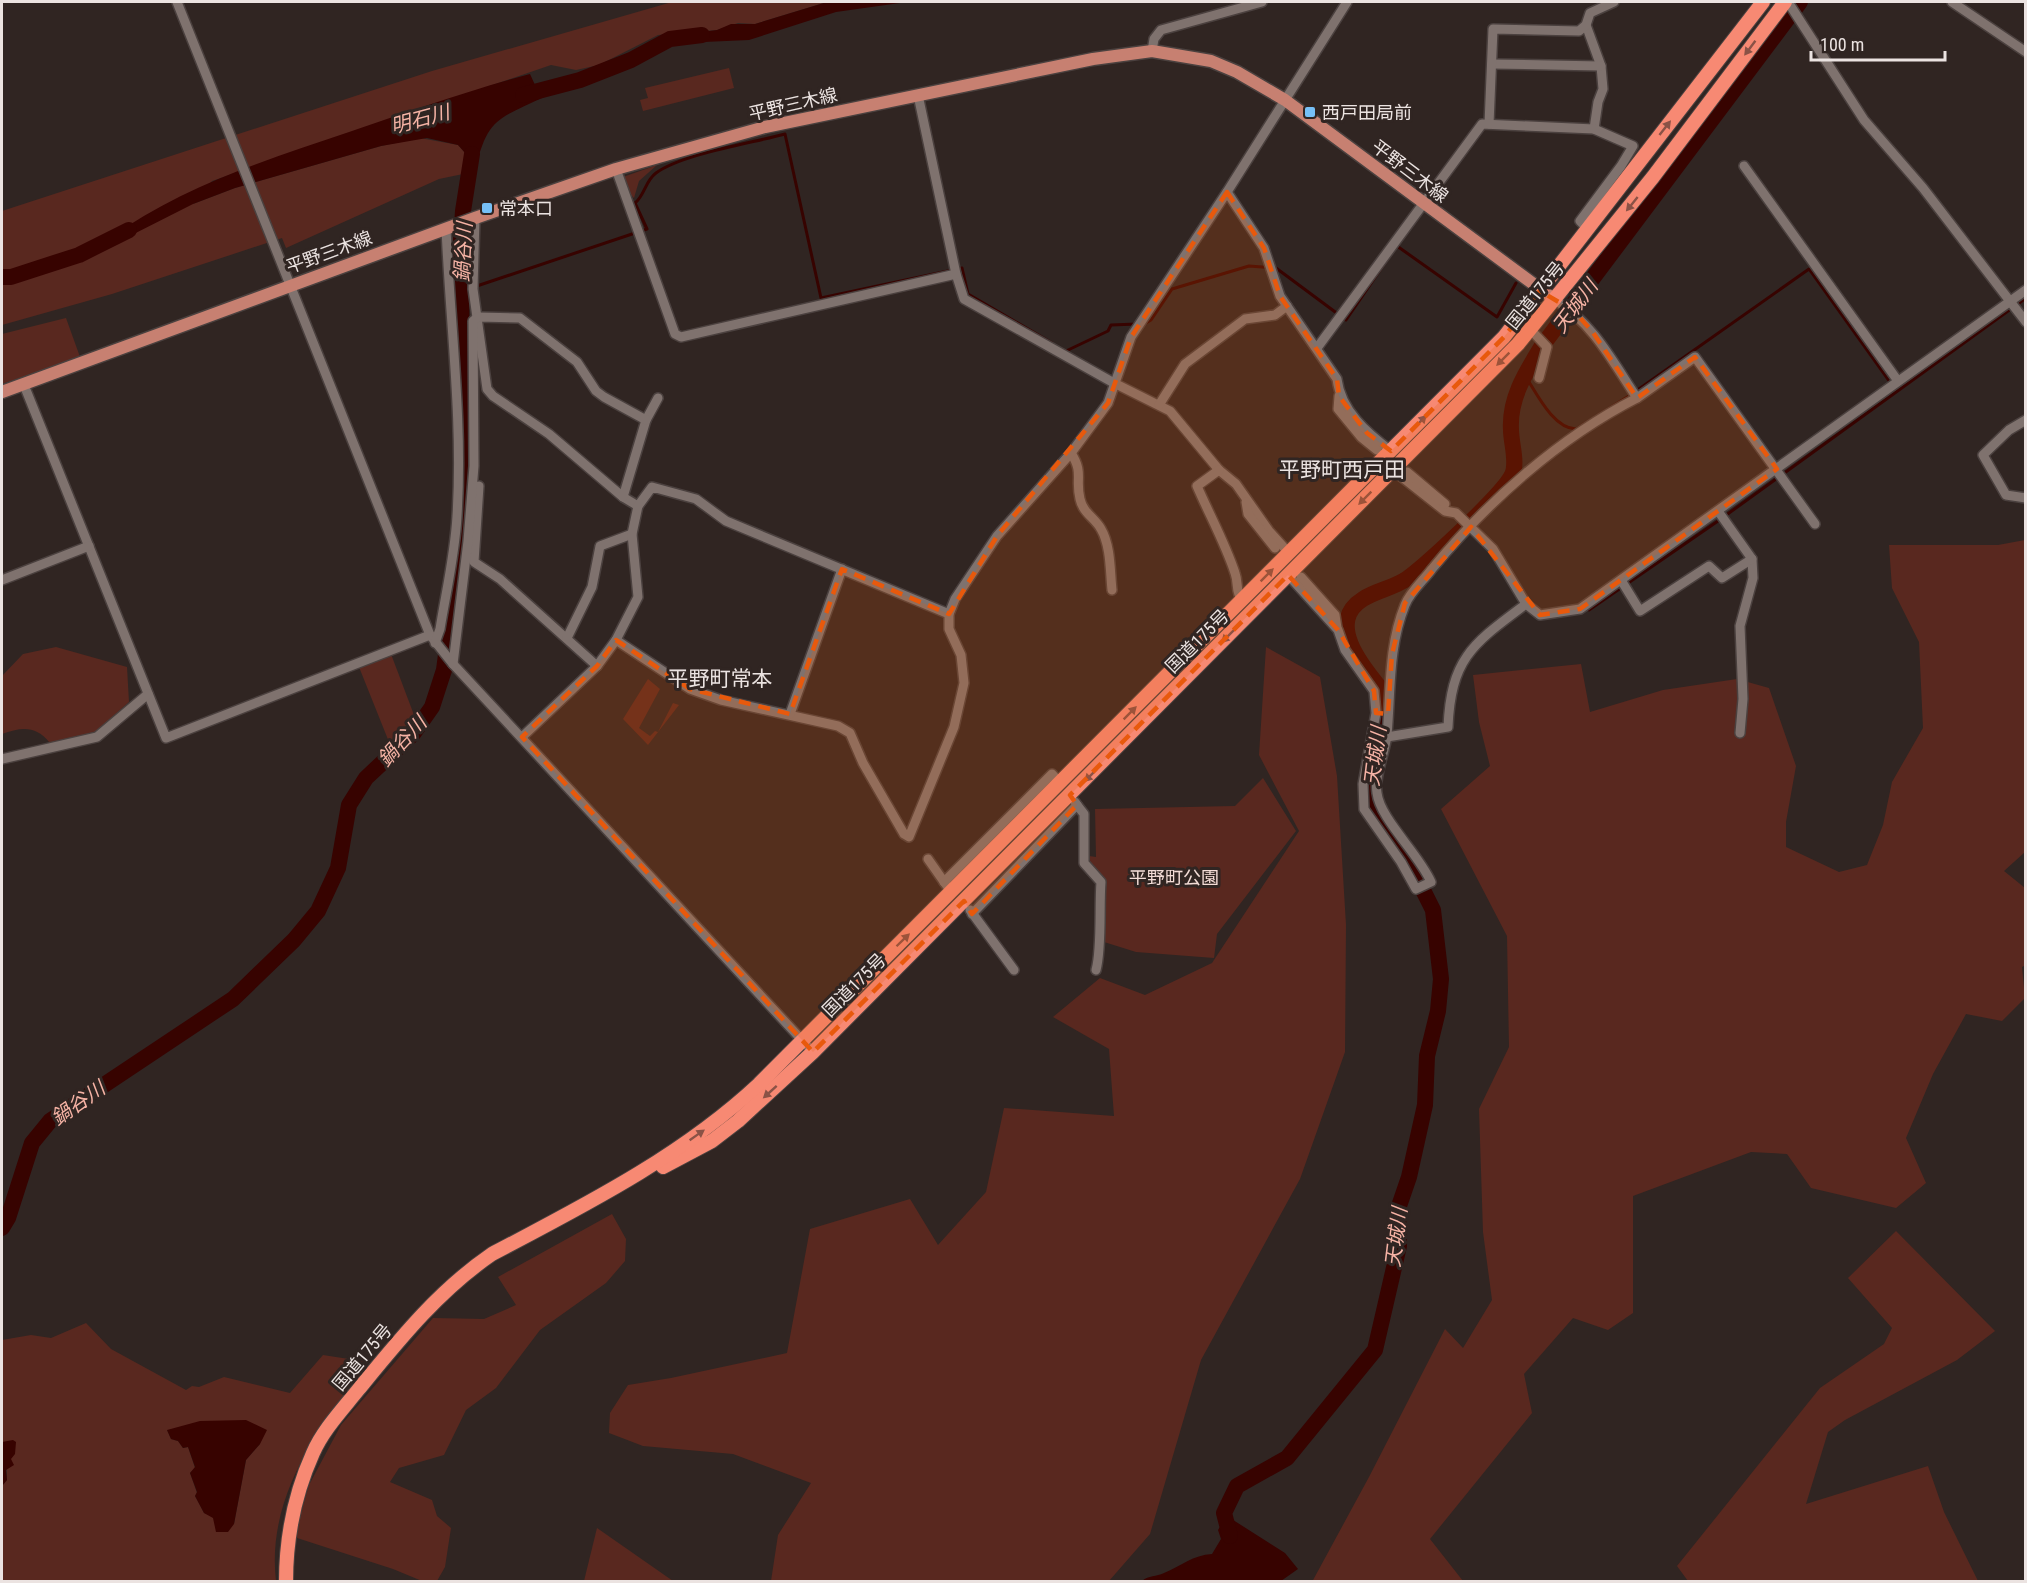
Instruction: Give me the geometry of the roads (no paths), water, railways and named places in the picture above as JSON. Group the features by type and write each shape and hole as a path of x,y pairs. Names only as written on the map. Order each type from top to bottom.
{"highway":[{"name":"国道175号","path":"557,1220 668,1155 730,1112 1061,784 1289,553 1384,451 1504,337 1763,2"},
{"name":"国道175号","path":"286,1581 293,1510 313,1451 333,1421 404,1335 464,1273 492,1254 712,1141 738,1121 813,1053 954,892 1074,800 1400,471 1555,300 1653,177 1786,2"}],"main road":[{"name":"平野三木線","path":"2,392 449,227 616,169 765,127 1093,59 1152,51 1211,62 1237,72 1285,100 1555,300"}],"street":[{"path":"177,2 432,639 813,1053"},
{"path":"1152,51 1154,39 1161,30 1262,2"},
{"path":"616,640 690,689 721,700 838,726 850,733 863,763 904,834 909,837 954,727 964,683 961,655 949,629 949,614 956,599 997,536 1071,453 1108,404 1131,337 1227,192 1347,2"},
{"path":"1489,124 1493,29 1579,31 1586,25 1590,13 1614,2"},
{"path":"1786,2 1864,120 1923,188 2025,322"},
{"path":"1952,2 2025,52"},
{"path":"1586,25 1601,66 1603,89 1598,102 1594,129"},
{"path":"1492,64 1601,66"},
{"path":"918,95 956,274 964,299 1114,383 1170,411 1219,470 1236,484 1289,553"},
{"path":"1317,348 1482,124 1594,129 1633,146 1580,221 1587,228"},
{"path":"1744,166 1898,381"},
{"path":"616,169 675,334 681,337 956,274"},
{"path":"1227,192 1264,248 1280,296 1338,379 1338,409 1360,437 1384,451"},
{"path":"473,219 473,289 487,389 493,396 549,434 623,497 638,506"},
{"path":"24,384 166,738 432,639 440,629 457,517 455,358 451,331 449,227"},
{"path":"1400,471 1445,511 1456,513 1493,549 1527,604 1540,615 1580,609 2025,290"},
{"path":"1555,300 1574,311 1592,331 1637,398"},
{"path":"1159,405 1185,364 1245,319 1275,315 1287,306"},
{"path":"453,664 468,541 474,466 473,321 478,317 520,318 577,362 596,391 646,420"},
{"path":"1530,329 1547,347 1539,378"},
{"path":"1295,576 1338,630 1345,650 1374,691 1376,713 1363,784 1364,809 1401,862 1416,889 1431,882 1380,806 1376,792 1387,737 1392,654 1405,603 1443,556 1508,492 1523,474 1602,416 1637,398 1695,357 1815,524"},
{"path":"1339,396 1384,451"},
{"path":"623,497 646,420 658,398"},
{"path":"2025,420 2009,430 1983,455 2006,495 2025,498"},
{"path":"1071,453 1079,465 1080,499 1088,517 1101,529 1108,551 1112,590"},
{"path":"457,464 474,466"},
{"path":"474,466 479,479 474,562 500,579 597,666"},
{"path":"1219,470 1197,486 1216,531 1225,542 1237,576 1236,593 1242,600"},
{"path":"522,737 597,666 616,640 638,597 632,534 638,506 652,487 696,499 726,521 949,614"},
{"path":"1246,499 1248,514 1275,548"},
{"path":"1718,511 1752,559 1754,578 1740,626 1743,699 1740,733"},
{"path":"567,638 592,587 600,546 632,534"},
{"path":"2,580 89,546"},
{"path":"1621,580 1640,611 1709,566 1722,578 1752,559"},
{"path":"790,714 842,569"},
{"path":"1387,737 1448,727 1449,696 1462,660 1478,641 1527,604"},
{"path":"2,759 97,737 148,694"},
{"path":"1376,713 1388,714"},
{"path":"972,914 1074,800 1084,814 1084,863 1101,882 1098,944 1100,957 1096,970"},
{"path":"928,859 1014,970"}],"water":[{"path":"827,2 907,2 836,12 749,40 681,43 680,35 717,30 731,24 755,24"},
{"path":"530,74 535,85 543,88 546,96 496,123 483,143 473,177 463,174 466,154 458,145 427,138 381,146 235,188 193,204 112,245 110,238 138,220 167,203 227,176 289,152 418,108"},
{"path":"246,1420 267,1430 260,1444 246,1460 234,1524 228,1532 216,1532 213,1518 204,1513 195,1496 197,1492 190,1473 195,1467 188,1447 183,1448 178,1441 171,1439 167,1430 200,1421"},
{"path":"13,1440 16,1442 15,1454 11,1459 14,1465 6,1470 7,1480 2,1486 2,1442"},
{"path":"1219,1511 1285,1553 1298,1569 1281,1581 1142,1581 1193,1559 1212,1554 1221,1539 1218,1530 1223,1522 1217,1513"}],"waterway":[{"name":"天城川","path":"1230,1536 1224,1513 1237,1486 1287,1458 1375,1350 1399,1246 1398,1209 1409,1177 1425,1105 1427,1056 1438,1011 1441,979 1433,910 1405,854 1371,807 1370,792 1380,740 1380,688 1364,668 1350,644 1347,619 1352,608 1363,599 1403,581 1418,570 1464,528 1506,484 1514,470 1511,430 1513,407 1520,386 1542,346 1800,2"},
{"name":"明石川","path":"523,95 580,80 631,60 670,39 702,35"},
{"path":"462,291 647,229 635,203 656,173 682,160 785,134 821,298 962,268 968,294 1052,343"},
{"name":"鍋谷川","path":"2,1228 8,1218 32,1143 50,1121 233,999 294,940 318,911 338,868 349,805 366,778 413,734 432,707 444,670 461,540 465,474 460,256 463,211 472,154"},
{"name":"明石川","path":"2,277 11,277 79,255 129,230"},
{"path":"1397,246 1497,317 1516,283"},
{"path":"1144,324 1151,320 1172,289 1249,266 1276,268 1346,320 1391,254"},
{"path":"1524,374 1553,416 1560,423 1576,429 1629,396 1809,269 1892,385"},
{"name":"明石川","path":"2,275 11,277"},
{"path":"1589,610 1718,521 2026,298"},
{"path":"1066,351 1108,331 1111,325 1137,324"}],"place":[{"name":"西戸田局前","path":"1310,112"},
{"name":"常本口","path":"487,208"}],"district":[{"name":"平野町西戸田","path":"1342,470"},
{"name":"平野町常本","path":"720,679"}],"park label":[{"name":"平野町公園","path":"1174,877"}]}
